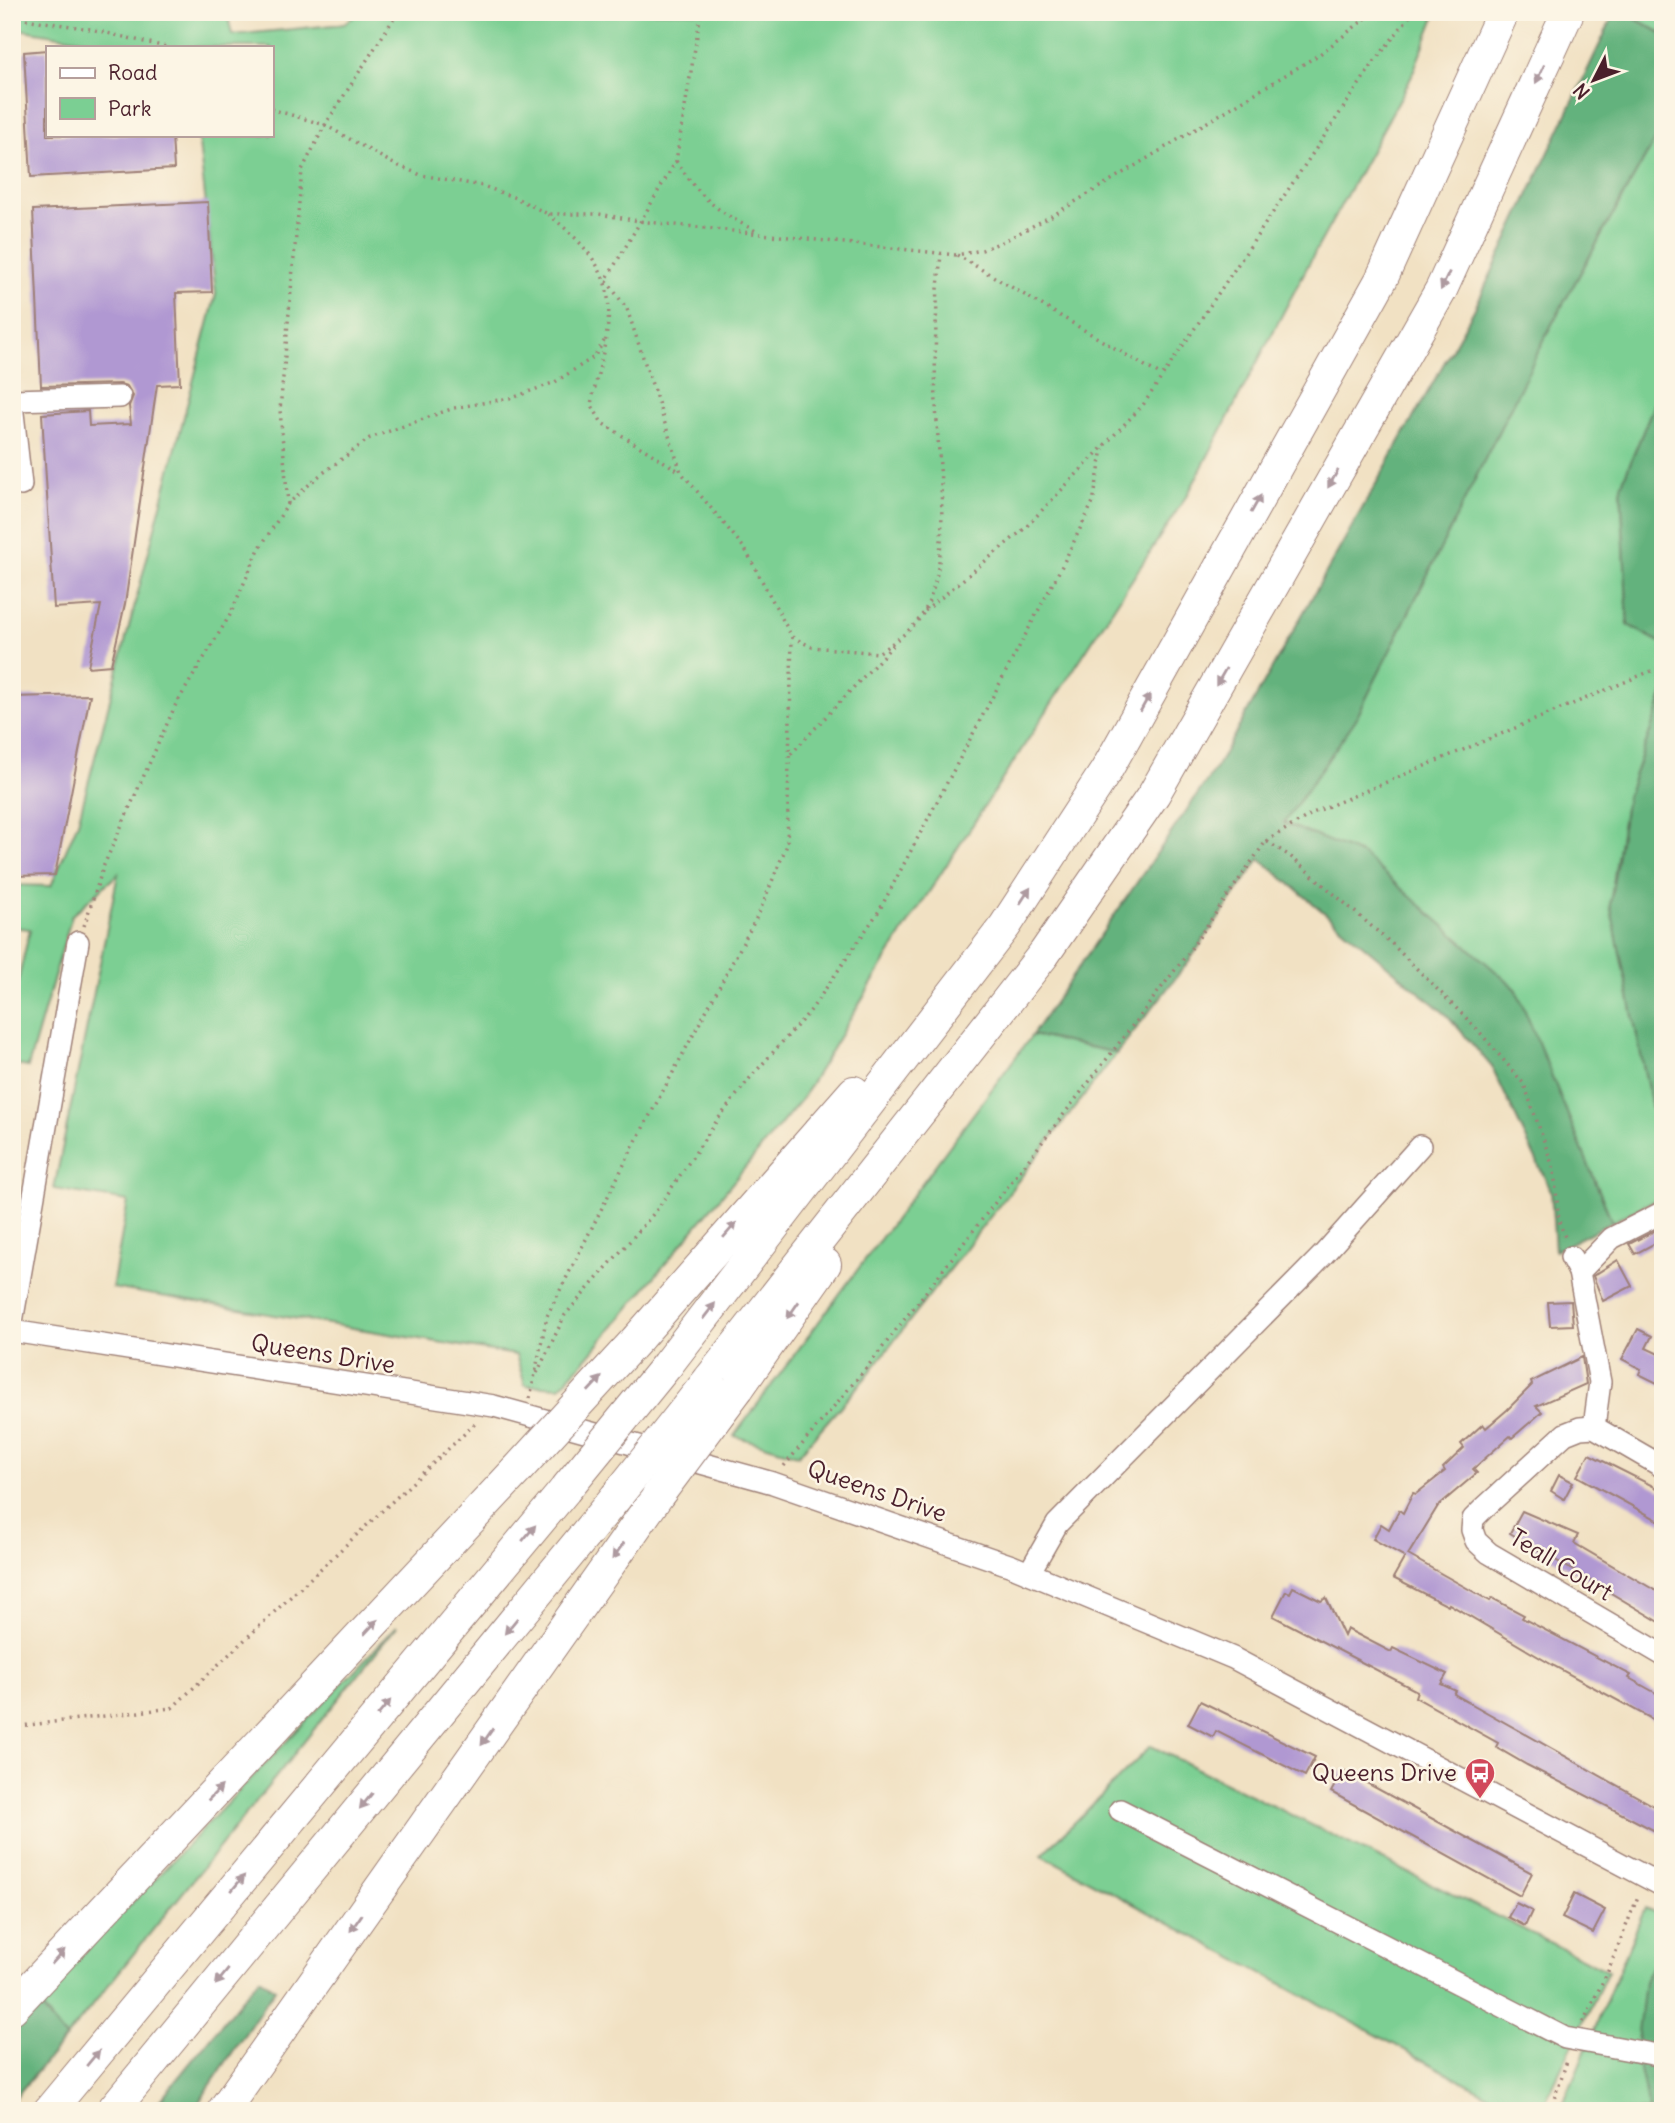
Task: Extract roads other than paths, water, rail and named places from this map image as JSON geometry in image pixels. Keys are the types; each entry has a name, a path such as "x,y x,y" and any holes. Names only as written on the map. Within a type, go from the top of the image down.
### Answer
{"highway":[{"path":"49,2111 667,1365 1005,926 1107,771 1381,280 1503,12"},
{"path":"223,2111 658,1495 724,1384 1044,954 1154,794 1441,290 1568,12"},
{"path":"12,2008 516,1471 638,1338 770,1184 1005,926"},
{"path":"112,2111 616,1497 724,1384"}],"street":[{"path":"21,485 12,402 120,397"},
{"path":"12,1322 78,942"},
{"path":"1028,1573 1057,1524 1323,1255 1420,1146"},
{"path":"1663,1212 1612,1238 1575,1264 1600,1382 1594,1427 1663,1467"},
{"name":"Queens Drive","path":"12,1331 494,1406 773,1483 1028,1573 1233,1658 1654,1881"},
{"name":"Teall Court","path":"1594,1427 1580,1428 1565,1434 1473,1519 1472,1530 1476,1541 1507,1565 1663,1655"},
{"path":"1120,1810 1573,2041 1663,2056"}],"place":[{"name":"Queens Drive","path":"1480,1800"}]}
